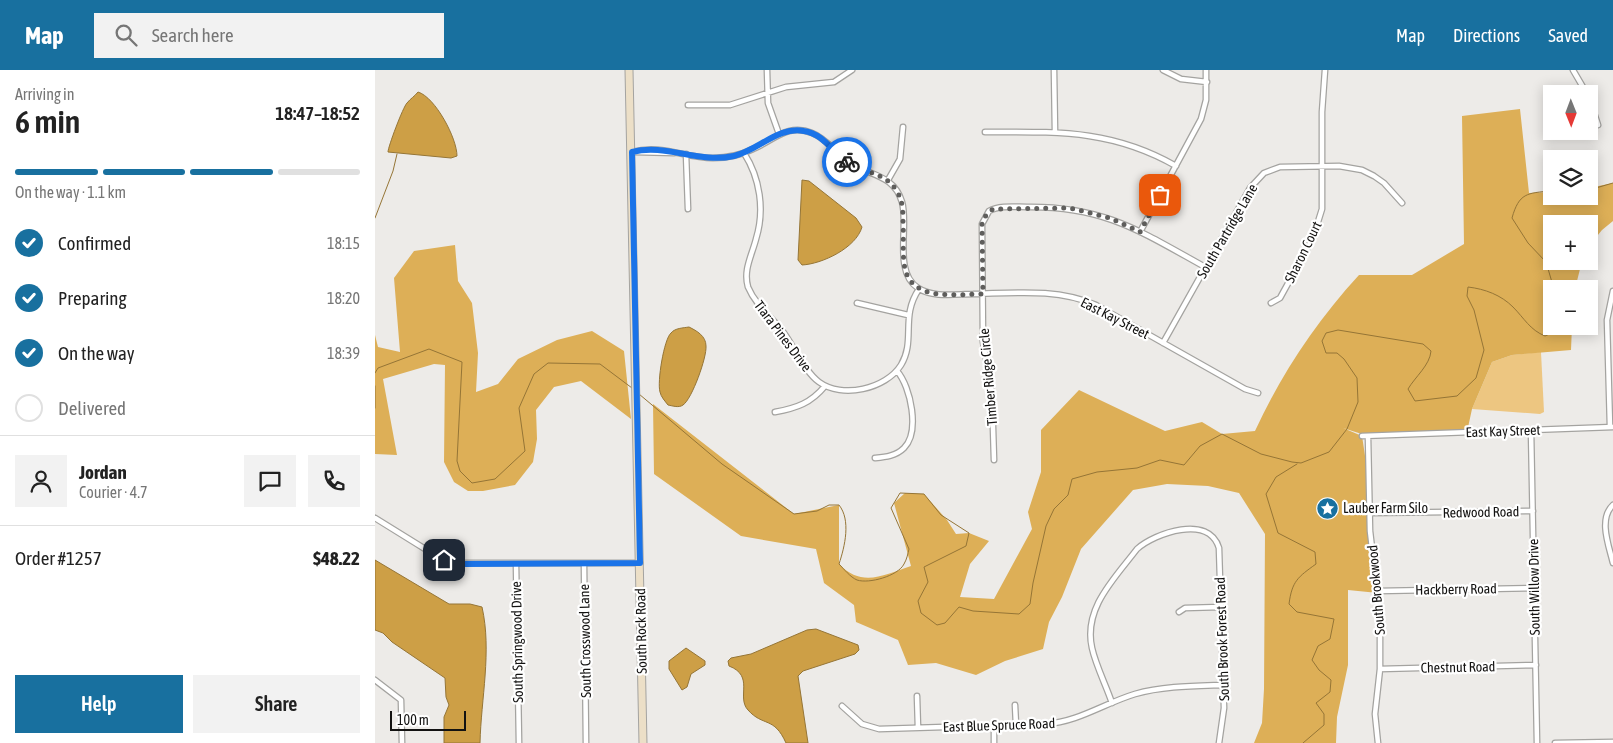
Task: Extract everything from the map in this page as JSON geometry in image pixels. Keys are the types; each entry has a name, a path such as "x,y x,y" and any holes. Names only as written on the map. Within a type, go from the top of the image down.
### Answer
{"main road":[{"name":"South Rock Road","path":"629,70 638,428 643,743"}],"street":[{"path":"767,70 766,93 770,113 779,134"},
{"path":"688,104 730,105 786,87 834,82 853,70"},
{"path":"1054,70 1055,132"},
{"path":"1163,70 1181,79 1207,82"},
{"path":"1205,267 1140,232 1201,119 1206,100 1206,70"},
{"name":"Sharon Court","path":"1271,303 1280,298 1317,229 1322,209 1325,70"},
{"path":"1573,70 1582,85"},
{"path":"888,180 900,159 903,127"},
{"path":"632,152 645,154 678,153 713,158 744,153 779,134 797,130 810,132 824,140 852,165 888,180 897,190 902,203 905,267 910,279 919,289 911,304 908,315 907,349 897,371 884,381 867,387 847,390 825,386 805,404 797,408 775,412"},
{"path":"985,132 1081,134 1114,140 1147,152 1176,166"},
{"name":"Tiara Pines Drive","path":"744,153 754,170 759,188 759,221 748,264 746,281 748,287 797,350 810,373 825,386"},
{"path":"686,154 688,209"},
{"name":"South Partridge Lane","path":"1163,343 1250,188 1259,177 1281,167 1323,166 1355,168 1369,172 1385,183 1402,203"},
{"name":"Timber Ridge Circle","path":"993,460 992,395 983,342 982,224 986,215 998,208 1070,208 1110,218 1140,232"},
{"name":"East Kay Street","path":"919,289 942,295 1042,293 1075,297 1096,305 1245,389 1258,393"},
{"path":"1612,427 1607,320 1613,291"},
{"path":"857,303 908,315"},
{"path":"875,458 899,452 911,437 910,395 905,382 897,371"},
{"name":"East Kay Street","path":"1365,436 1612,427"},
{"name":"South Willow Drive","path":"1531,430 1537,743"},
{"name":"South Brookwood","path":"1365,436 1369,513 1378,591 1380,668 1375,714 1378,743"},
{"path":"1613,505 1608,510 1605,521 1613,563"},
{"name":"Redwood Road","path":"1369,513 1533,511"},
{"path":"375,518 438,557 453,563 640,563"},
{"name":"South Brook Forest Road","path":"1112,703 1090,640 1093,614 1099,600 1137,548 1153,537 1169,531 1199,530 1214,537 1219,548 1224,685 1224,715 1219,743"},
{"name":"South Crosswood Lane","path":"584,562 586,743"},
{"name":"South Springwood Drive","path":"516,563 519,743"},
{"name":"Hackberry Road","path":"1378,591 1535,588"},
{"path":"1179,612 1185,608 1221,607"},
{"name":"Chestnut Road","path":"1380,668 1536,666"},
{"path":"375,680 401,700 403,743"},
{"name":"East Blue Spruce Road","path":"842,706 854,719 870,728 1015,725 1062,722 1135,694 1163,688 1224,685"},
{"path":"917,696 918,728"},
{"path":"1015,705 1015,725"},
{"path":"994,726 994,743"},
{"path":"1555,743 1613,742"}],"shaded area":[{"path":"418,92 425,95 444,119 453,139 457,156 451,158 388,152 405,106"},
{"path":"1520,109 1529,193 1543,192 1543,205 1598,205 1598,186 1613,183 1613,221 1598,235 1598,215 1543,215 1543,270 1580,270 1577,280 1543,280 1543,335 1572,335 1571,350 1512,355 1492,362 1472,409 1467,432 1368,436 1343,428 1362,436 1378,593 1348,590 1348,665 1337,717 1336,743 1254,743 1262,723 1264,689 1265,534 1239,493 1208,486 1167,484 1133,490 1081,549 1062,597 1049,622 1043,649 1005,661 976,675 936,663 908,665 898,640 856,622 854,605 824,583 816,549 741,536 654,474 653,404 794,514 839,505 839,564 856,576 865,578 882,576 911,566 894,503 905,493 924,494 947,520 956,534 969,533 989,541 970,564 960,597 994,599 1032,529 1028,512 1041,472 1041,430 1079,390 1165,431 1202,422 1222,434 1255,431 1276,389 1301,349 1328,311 1359,275 1412,275 1464,244 1462,116"},
{"path":"802,180 809,181 856,218 862,227 859,235 853,242 837,254 819,262 802,265 798,260"},
{"path":"455,245 458,281 472,303 478,353 476,392 498,384 518,359 557,340 592,331 624,351 631,419 581,381 554,387 536,410 537,439 533,462 515,485 483,491 468,491 454,482 444,462 445,365 434,364 383,379 397,455 375,454 375,335 378,347 400,352 394,278 414,251"},
{"path":"689,327 698,332 706,342 704,359 687,401 680,406 668,405 661,396 659,387 660,371 666,343 673,331"},
{"path":"1541,352 1544,412 1540,414 1472,409 1492,362 1512,355"},
{"path":"375,560 449,604 470,604 482,607 485,624 486,658 480,743 444,743 444,717 449,705 446,697 445,678 392,642 383,633 375,630"},
{"path":"816,629 858,645 859,650 855,654 803,671 798,676 808,743 786,743 773,725 759,719 748,710 745,705 741,675 737,670 729,666 728,661 731,658 751,654 807,630"},
{"path":"686,648 705,661 705,665 691,674 687,687 682,690 669,669 669,661"}],"waterway":[{"path":"375,218 393,171 397,154"},
{"path":"1598,187 1613,183"},
{"path":"1543,192 1530,194 1521,199 1512,218 1528,243 1546,262 1551,280"},
{"path":"639,394 722,464 794,514 817,511 829,505 839,505 843,511 846,526 845,541 839,564 857,580 876,580 890,575 901,568 906,560 909,549 891,508 900,493 924,494 941,515 969,533 966,546 924,567 928,582 918,601 921,613 937,625 945,623 959,607 973,611 1019,614 1030,604 1046,526 1054,509 1068,495 1072,479 1097,472 1137,468 1160,460 1184,465 1200,446 1222,434 1261,454 1292,462 1301,463 1329,452 1347,429 1358,402 1357,378 1344,359 1337,353 1326,353 1322,341 1326,333 1338,330 1423,344 1431,351 1425,366 1408,389 1415,401 1457,396 1476,378 1484,350 1474,310 1467,296 1468,287 1487,291 1503,299 1531,327 1543,335"},
{"path":"1543,335 1547,335"},
{"path":"375,373 378,368 429,349 462,362 457,461 460,471 472,483 495,479 525,451 519,408 534,374 548,363 600,364 632,388"},
{"path":"375,386 375,408"},
{"path":"1297,464 1276,477 1266,494 1278,533 1315,552 1316,564 1297,580 1292,590 1289,604 1297,612 1334,619 1330,639 1318,646 1312,660 1319,670 1331,680 1330,692 1316,703 1324,714 1324,725 1303,743"}],"way so far":[{"path":"847,162 881,176 893,184 902,203 906,273 919,289 942,295 983,294 982,224 983,219 993,209 1070,208 1110,218 1129,225 1140,232 1160,195"}],"place":[{"name":"Lauber Farm Silo","path":"1327,508"}],"route":[{"path":"444,560 462,564 640,563 632,152 657,148 704,158 724,158 755,149 773,137 789,130 804,130 824,140 847,162"}]}
